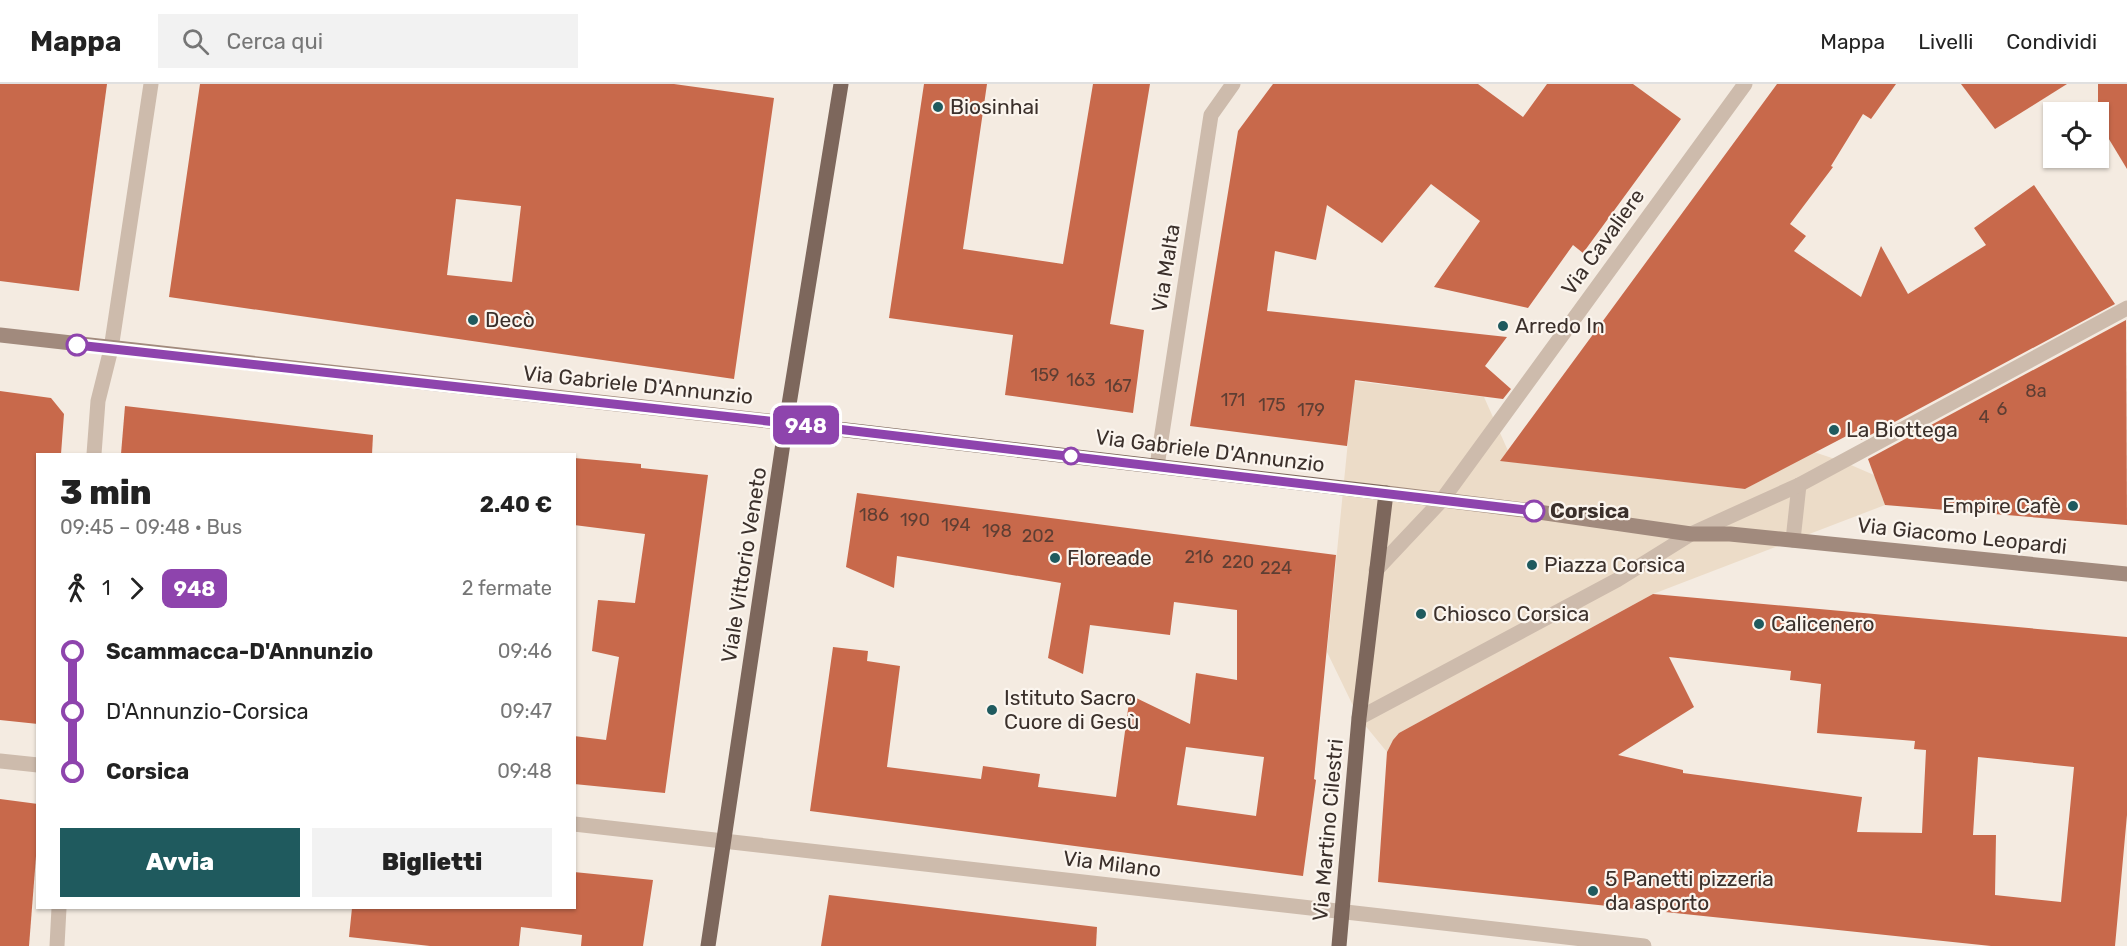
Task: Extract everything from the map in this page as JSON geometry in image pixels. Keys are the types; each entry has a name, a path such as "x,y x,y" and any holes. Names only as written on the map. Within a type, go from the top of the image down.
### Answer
{"main road":[{"name":"Viale Vittorio Veneto","path":"708,946 786,423 841,84"},
{"name":"Via Gabriele D'Annunzio","path":"0,335 1386,493"},
{"name":"Via Giacomo Leopardi","path":"1386,493 1692,534 1730,534 2127,574"},
{"name":"Via Martino Cilestri","path":"1339,946 1359,718 1386,493"}],"street":[{"path":"94,453 98,401 111,349 152,84"},
{"name":"Via Malta","path":"1158,466 1211,114 1233,84"},
{"name":"Via Cavaliere","path":"1376,570 1442,500 1745,84"},
{"path":"1359,718 1617,580 1692,534 1844,462 2127,308"},
{"path":"1793,540 1799,485"},
{"path":"0,761 36,765"},
{"name":"Via Milano","path":"576,824 1644,946"},
{"path":"57,946 59,909"}],"shaded area":[{"name":"Piazza Corsica","path":"1354,381 1484,397 1513,462 1745,489 1814,452 1874,475 1885,505 1653,594 1399,733 1387,752 1359,718 1327,652"}],"building":[{"path":"0,84 107,84 79,291 0,281"},
{"path":"200,84 674,84 774,98 734,379 169,297","holes":["456,199 521,206 512,282 447,275"]},
{"path":"924,84 987,84 963,249 1063,264 1093,84 1150,84 1110,324 1144,330 1133,413 1005,395 1013,335 889,318"},
{"path":"1273,84 1478,84 1523,117 1547,84 1633,84 1681,119 1583,253 1573,245 1528,308 1434,287 1480,221 1431,184 1382,243 1327,205 1316,260 1275,251 1267,311 1507,337 1485,366 1511,389 1503,399 1355,380 1347,446 1190,426 1238,131"},
{"path":"1777,84 1896,84 1871,119 1863,114 1831,166 1833,167 1790,224 1806,236 1794,251 1861,297 1881,246 1908,294 1986,245 1974,228 2034,185 2115,304 1861,440 1858,430 1745,489 1500,461"},
{"path":"1961,84 2067,84 1995,129"},
{"path":"2098,84 2127,84 2127,169 2109,139 2109,102 2098,102"},
{"path":"2126,320 2127,525 1885,505 1868,459"},
{"path":"0,391 51,398 64,414 61,453 36,453 36,724 0,720"},
{"path":"125,406 373,435 372,453 121,453"},
{"path":"576,458 641,464 641,468 708,475 665,793 576,784 576,736 606,740 619,657 592,651 598,600 635,603 645,534 576,525"},
{"path":"857,493 1336,555 1314,779 1316,780 1303,876 810,811 833,647 868,651 867,661 900,666 887,767 981,779 983,766 1040,774 1038,787 1116,797 1130,695 1190,724 1196,673 1237,680 1237,610 1174,602 1170,635 1090,625 1083,674 1048,658 1061,583 897,556 894,588 846,567","holes":["1186,747 1264,757 1256,816 1177,805"]},
{"path":"1653,594 2127,637 2127,815 2115,946 1991,946 1378,882 1387,752 1399,733","holes":["1669,657 1791,671 1790,680 1821,684 1817,733 1915,741 1914,749 1926,750 1922,833 1857,832 1862,797 1683,773 1683,770 1618,755 1694,707","1978,757 2074,767 2061,902 1995,895 1996,835 1973,835"]},
{"path":"0,799 36,804 36,857 29,946 0,946"},
{"path":"576,872 653,880 643,946 581,946 582,935 521,927 519,946 430,946 349,937 352,909 576,909"},
{"path":"829,895 1097,927 1096,946 821,946"}],"bus line":[{"name":"948","path":"77,345 786,423 1534,511"}],"place":[{"name":"Biosinhai","path":"938,107"},
{"name":"Decò","path":"473,320"},
{"name":"Arredo In","path":"1503,326"},
{"name":"La Biottega","path":"1834,430"},
{"name":"Empire Cafè","path":"2073,506"},
{"name":"Corsica","path":"1534,511"},
{"name":"Floreade","path":"1055,558"},
{"name":"Piazza Corsica","path":"1532,565"},
{"name":"Chiosco Corsica","path":"1421,614"},
{"name":"Calicenero","path":"1759,624"},
{"name":"Istituto Sacro Cuore di Gesù","path":"992,710"},
{"name":"5 Panetti pizzeria da asporto","path":"1593,891"}]}
